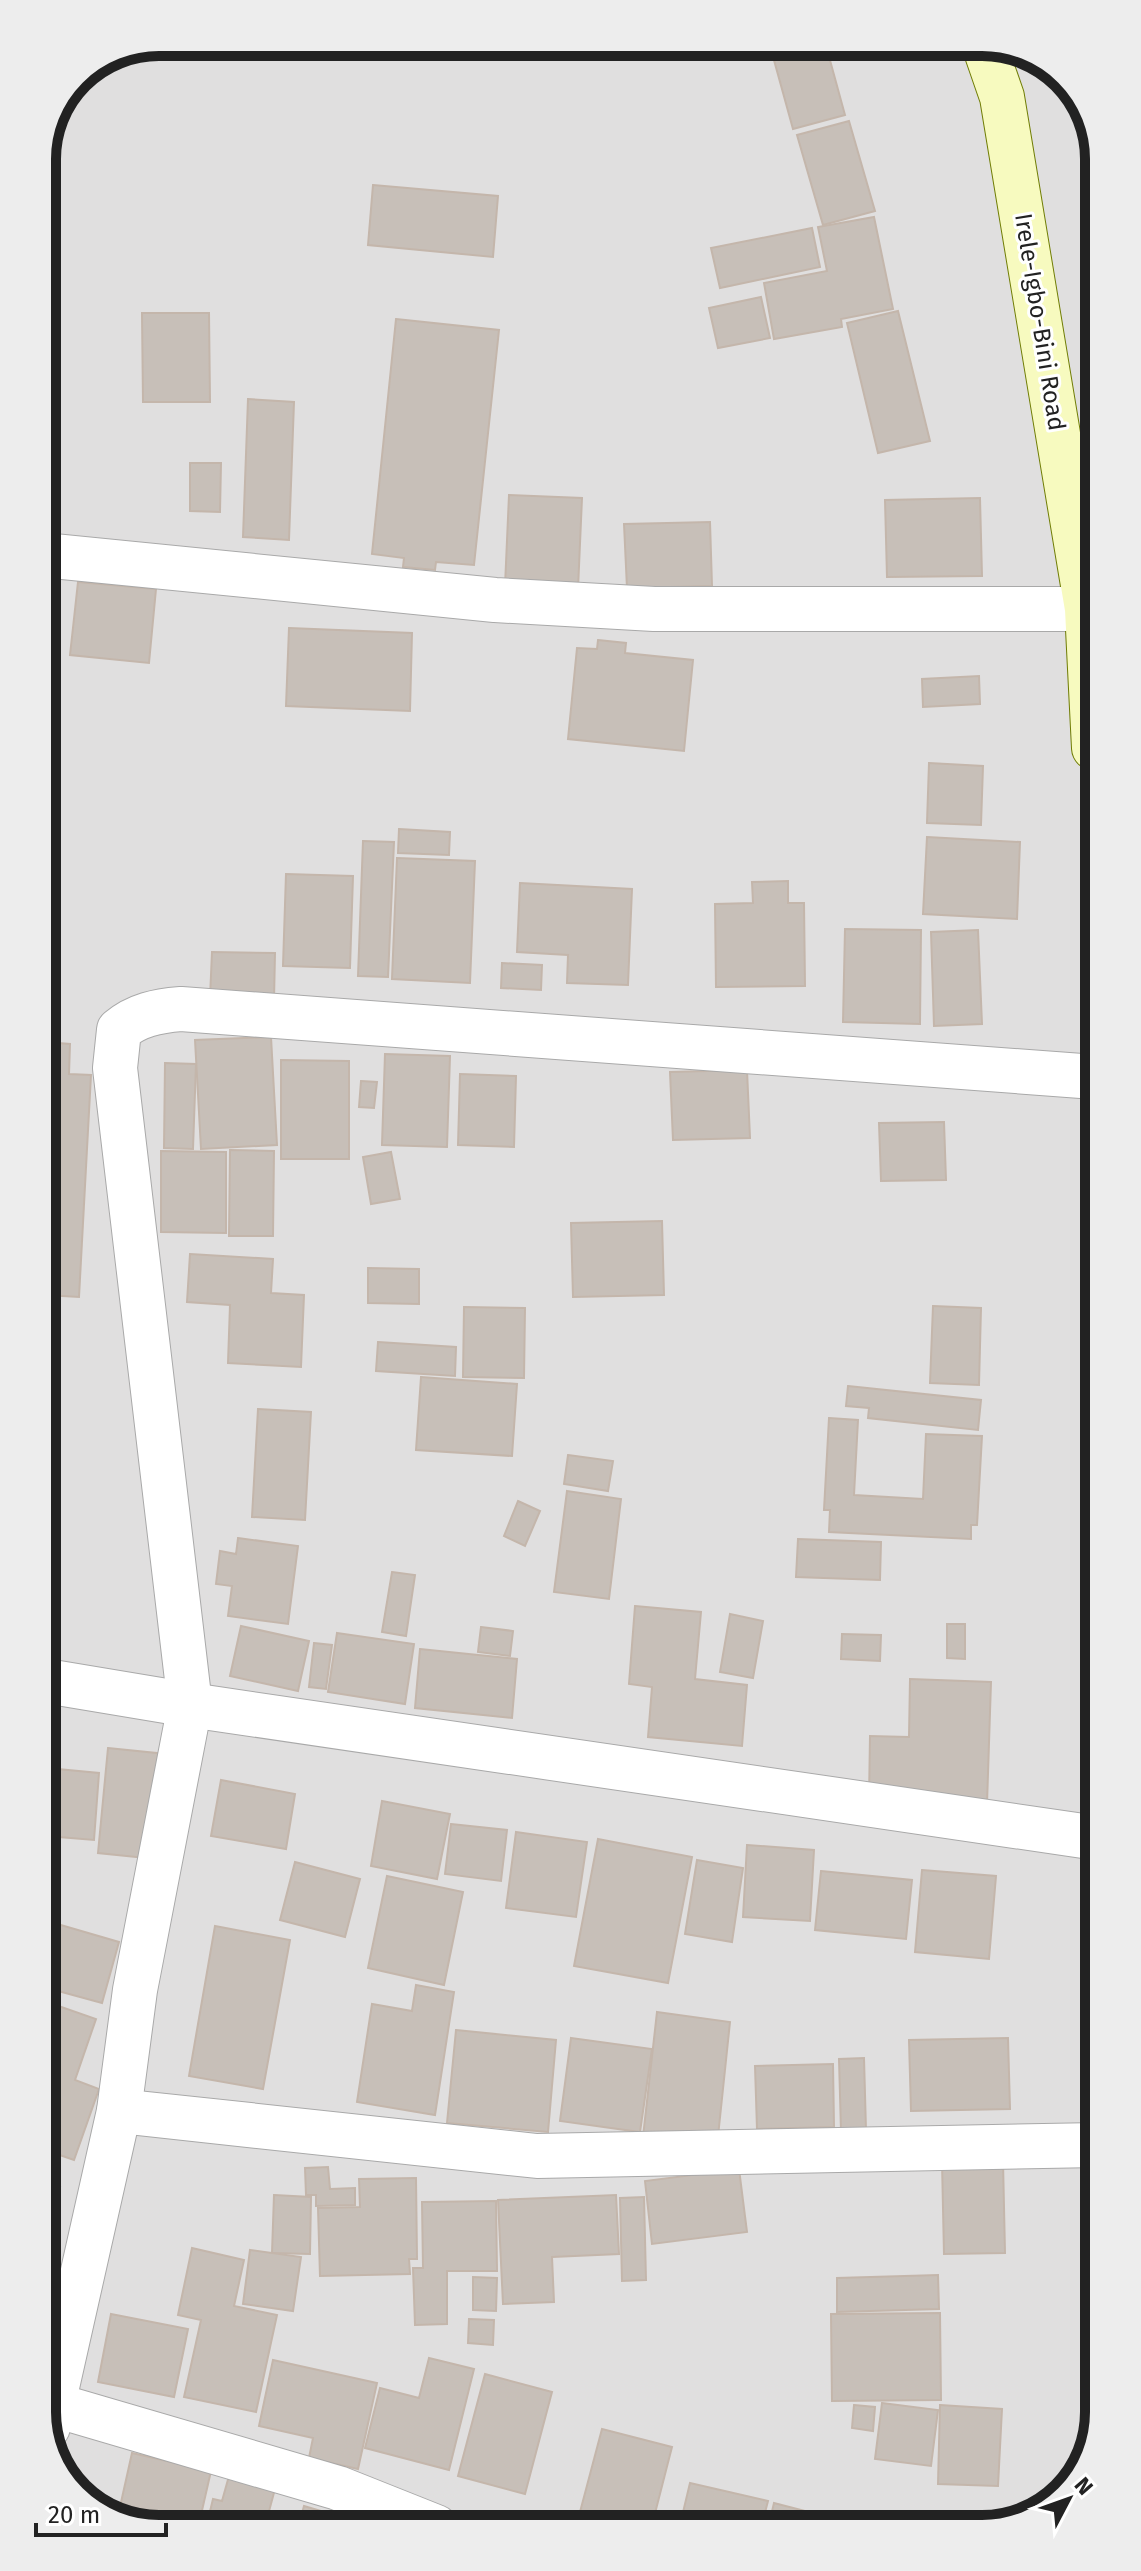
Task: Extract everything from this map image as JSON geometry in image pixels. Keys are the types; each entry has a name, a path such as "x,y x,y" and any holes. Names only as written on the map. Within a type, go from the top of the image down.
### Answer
{"street":[{"name":"Irele-Igbo-Bini Road","path":"988,56 1002,97 1085,597"},
{"path":"56,556 495,600 638,608 1085,609"},
{"path":"56,2386 119,2111 135,1990 190,1705 115,1068 119,1030 132,1019 157,1011 181,1009 1085,1076"},
{"path":"56,1683 1085,1836"},
{"path":"119,2111 537,2156 1085,2145"},
{"path":"56,2414 338,2488 406,2515"}],"shaded area":[{"path":"159,56 989,56 1021,64 1045,77 1068,102 1080,126 1085,159 1085,2412 1080,2445 1073,2459 1029,2459 1029,2503 1015,2510 982,2515 152,2515 126,2510 96,2494 77,2475 61,2445 56,2412 56,152 67,113 77,96 107,70 126,61"}],"building":[{"path":"773,56 829,56 845,115 793,129"},
{"path":"849,121 875,211 823,225 797,135"},
{"path":"373,185 498,196 493,257 368,245"},
{"path":"874,217 893,309 841,319 842,327 774,339 764,283 827,271 818,227"},
{"path":"812,228 820,267 720,288 711,248"},
{"path":"761,297 770,338 718,348 709,308"},
{"path":"898,311 930,441 878,453 847,323"},
{"path":"142,313 209,313 210,402 143,402"},
{"path":"396,319 499,330 474,565 436,562 435,570 403,567 404,558 372,554"},
{"path":"248,399 294,402 289,540 243,537"},
{"path":"190,463 221,463 220,512 190,511"},
{"path":"509,495 582,498 578,589 505,586"},
{"path":"980,498 982,576 887,577 885,500"},
{"path":"710,522 712,586 627,588 624,524"},
{"path":"78,582 156,589 149,663 70,655"},
{"path":"289,628 412,633 410,711 286,706"},
{"path":"598,640 626,643 625,653 693,660 684,751 568,739 577,648 597,649"},
{"path":"979,676 980,704 923,707 922,679"},
{"path":"929,763 983,766 981,825 927,823"},
{"path":"399,829 450,832 449,855 398,853"},
{"path":"927,837 1020,842 1017,919 923,914"},
{"path":"363,841 394,842 388,977 358,976"},
{"path":"397,858 475,861 470,983 392,979"},
{"path":"286,874 353,876 350,968 283,966"},
{"path":"788,881 788,903 804,903 805,986 716,987 715,904 753,903 752,882"},
{"path":"520,883 632,889 628,985 567,983 568,955 517,952"},
{"path":"845,929 921,930 920,1024 843,1022"},
{"path":"978,930 982,1024 934,1026 931,932"},
{"path":"212,952 275,953 274,1000 210,998"},
{"path":"502,963 542,965 541,990 501,988"},
{"path":"271,1037 277,1145 201,1149 195,1040"},
{"path":"56,1043 70,1044 69,1074 91,1075 79,1297 56,1296"},
{"path":"385,1054 450,1056 447,1147 382,1145"},
{"path":"281,1060 349,1061 349,1159 281,1159"},
{"path":"165,1063 196,1064 193,1149 164,1148"},
{"path":"747,1070 750,1138 673,1140 670,1072"},
{"path":"460,1074 516,1076 514,1147 458,1145"},
{"path":"361,1081 377,1082 374,1108 359,1107"},
{"path":"944,1122 946,1180 881,1181 879,1123"},
{"path":"230,1150 274,1151 273,1236 229,1236"},
{"path":"161,1151 226,1152 226,1233 161,1232"},
{"path":"391,1152 400,1199 371,1204 363,1157"},
{"path":"662,1221 664,1295 573,1297 571,1223"},
{"path":"190,1254 273,1259 271,1293 304,1295 301,1367 228,1363 230,1305 187,1302"},
{"path":"368,1268 419,1269 419,1304 368,1303"},
{"path":"933,1306 981,1308 979,1385 930,1383"},
{"path":"464,1307 525,1308 524,1378 463,1377"},
{"path":"378,1342 456,1347 455,1376 376,1371"},
{"path":"421,1377 517,1384 512,1456 416,1450"},
{"path":"848,1386 981,1400 978,1430 868,1418 869,1408 846,1406"},
{"path":"258,1409 311,1412 305,1520 252,1517"},
{"path":"829,1418 858,1420 854,1495 923,1499 926,1434 982,1436 977,1525 971,1525 971,1539 829,1532 830,1510 824,1510"},
{"path":"568,1455 613,1461 608,1491 564,1484"},
{"path":"567,1491 621,1499 609,1599 554,1592"},
{"path":"518,1501 540,1511 525,1546 504,1536"},
{"path":"238,1538 298,1546 288,1624 228,1616 232,1586 216,1584 220,1551 236,1554"},
{"path":"798,1539 881,1542 880,1580 796,1577"},
{"path":"392,1572 415,1575 406,1636 382,1632"},
{"path":"635,1606 701,1612 695,1679 747,1685 742,1746 648,1737 652,1687 629,1684"},
{"path":"730,1614 763,1621 753,1678 720,1672"},
{"path":"947,1624 965,1624 965,1659 947,1658"},
{"path":"241,1626 309,1641 298,1691 230,1676"},
{"path":"481,1627 513,1631 510,1656 478,1652"},
{"path":"337,1633 414,1644 405,1704 328,1692"},
{"path":"842,1634 881,1635 880,1661 841,1659"},
{"path":"314,1643 332,1645 326,1689 309,1687"},
{"path":"420,1649 517,1659 512,1718 415,1708"},
{"path":"910,1679 991,1682 987,1804 869,1799 870,1736 909,1737"},
{"path":"108,1748 166,1754 155,1859 98,1853"},
{"path":"56,1769 99,1773 94,1840 56,1837"},
{"path":"221,1780 295,1794 286,1849 211,1836"},
{"path":"382,1801 450,1814 437,1879 371,1866"},
{"path":"451,1824 507,1830 501,1881 445,1874"},
{"path":"516,1832 587,1842 576,1917 506,1908"},
{"path":"598,1839 692,1857 668,1983 574,1966"},
{"path":"747,1845 814,1850 810,1921 743,1917"},
{"path":"697,1860 743,1868 732,1942 685,1934"},
{"path":"295,1862 360,1879 345,1937 280,1920"},
{"path":"922,1870 996,1876 989,1959 915,1952"},
{"path":"821,1871 912,1880 906,1939 815,1930"},
{"path":"387,1876 463,1892 444,1985 368,1968"},
{"path":"56,1924 119,1942 102,2003 56,1990"},
{"path":"215,1926 290,1940 263,2089 189,2076"},
{"path":"416,1985 454,1992 435,2115 357,2102 372,2004 412,2011"},
{"path":"56,2005 96,2019 75,2080 99,2089 74,2160 56,2154"},
{"path":"657,2012 730,2022 717,2146 643,2137"},
{"path":"456,2030 556,2040 548,2132 447,2123"},
{"path":"571,2038 652,2049 640,2132 560,2121"},
{"path":"1008,2038 1010,2109 911,2111 909,2040"},
{"path":"864,2058 866,2130 841,2131 839,2059"},
{"path":"833,2064 834,2127 757,2129 755,2066"},
{"path":"1003,2161 1005,2253 944,2254 942,2162"},
{"path":"328,2167 330,2189 355,2188 355,2205 316,2206 316,2195 306,2195 305,2168"},
{"path":"739,2169 747,2232 652,2244 645,2181"},
{"path":"416,2178 417,2259 409,2259 410,2274 320,2276 318,2208 360,2207 359,2179"},
{"path":"274,2195 311,2197 310,2254 272,2253"},
{"path":"616,2195 619,2254 552,2257 554,2302 503,2304 498,2200"},
{"path":"644,2197 646,2280 622,2281 620,2198"},
{"path":"496,2201 497,2271 447,2271 447,2324 415,2325 413,2268 423,2268 422,2202"},
{"path":"192,2248 244,2260 234,2306 277,2315 256,2412 184,2397 201,2320 178,2315"},
{"path":"250,2250 301,2257 293,2311 243,2304"},
{"path":"938,2275 939,2309 837,2312 837,2278"},
{"path":"473,2277 497,2278 496,2311 473,2310"},
{"path":"940,2313 941,2400 832,2401 831,2314"},
{"path":"111,2314 188,2329 174,2397 98,2382"},
{"path":"469,2319 494,2320 493,2345 468,2343"},
{"path":"429,2358 474,2369 449,2470 365,2448 380,2388 419,2398"},
{"path":"273,2360 377,2383 358,2469 309,2458 313,2438 259,2426"},
{"path":"485,2374 552,2392 525,2494 458,2476"},
{"path":"882,2403 938,2410 931,2466 875,2459"},
{"path":"854,2405 875,2407 873,2431 852,2428"},
{"path":"940,2405 1002,2409 998,2486 938,2484"},
{"path":"602,2429 672,2447 655,2515 592,2515 580,2512"},
{"path":"132,2453 211,2471 201,2515 152,2515 120,2507"},
{"path":"229,2476 275,2489 268,2515 209,2515 213,2499 222,2501"},
{"path":"690,2483 768,2501 764,2515 682,2515"},
{"path":"774,2503 820,2515 771,2515"},
{"path":"304,2506 334,2515 302,2515"}]}
